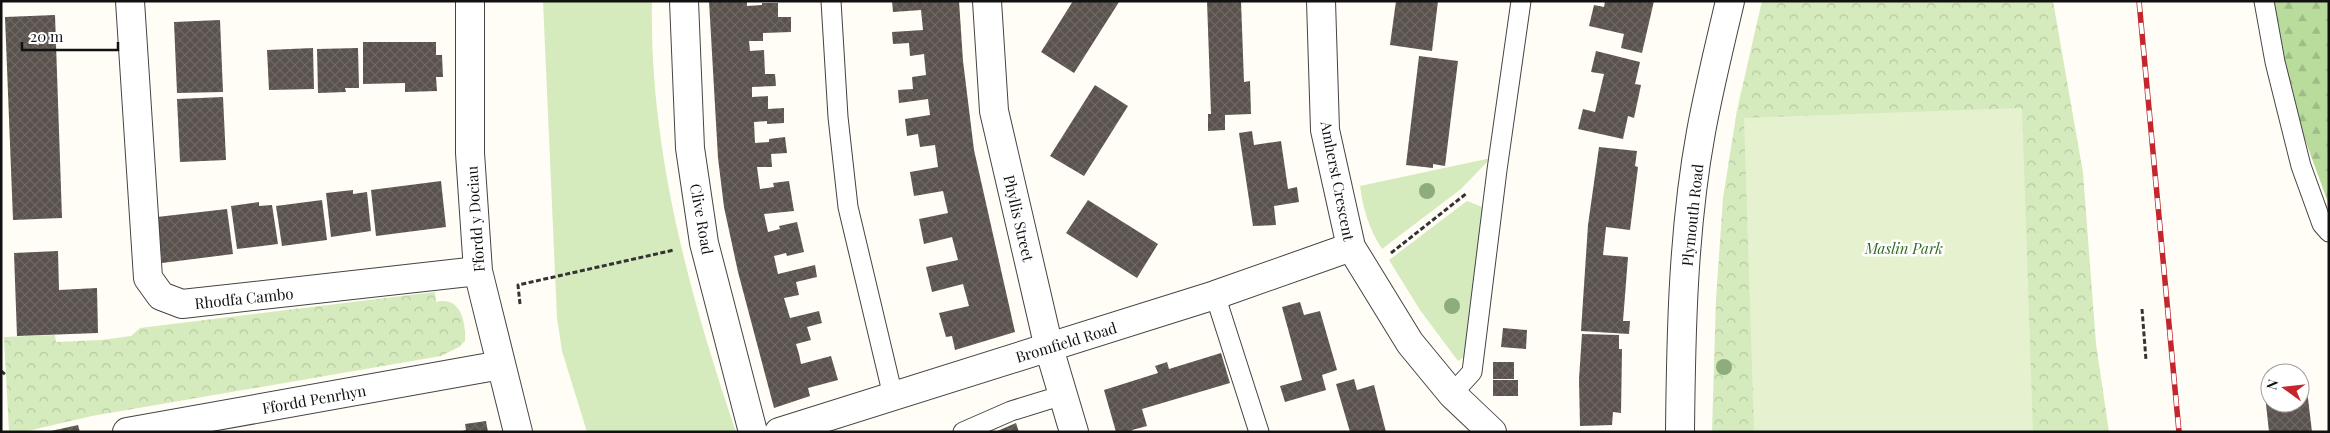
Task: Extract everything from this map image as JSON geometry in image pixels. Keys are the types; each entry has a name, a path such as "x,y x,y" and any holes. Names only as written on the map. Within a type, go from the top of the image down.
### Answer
{"street":[{"name":"Rhodfa Cambo","path":"130,1 148,278 160,296 182,304 478,271"},
{"name":"Ffordd y Dociau","path":"470,1 470,153 478,271 518,432"},
{"name":"Clive Road","path":"684,1 690,148 704,243 753,432"},
{"name":"Phyllis Street","path":"987,1 994,111 1048,348 1074,432"},
{"name":"Amherst Crescent","path":"1321,1 1325,130 1351,247 1410,343 1452,394 1492,432"},
{"name":"Plymouth Road","path":"1680,432 1681,350 1692,199 1701,133 1730,1"},
{"name":"Bromfield Road","path":"779,432 1215,296 1351,247"},
{"name":"Ffordd Penrhyn","path":"127,432 501,365"}],"lane":[{"path":"831,1 838,117 848,207 892,396"},
{"path":"1452,394 1472,372 1497,170 1521,1"},
{"path":"2264,1 2275,62 2301,166 2322,224 2329,232"},
{"path":"1215,296 1258,432"},
{"path":"962,432 1011,411 1063,395"}],"path":[{"path":"1366,272 1497,170"},
{"path":"521,314 518,285 651,255"},
{"path":"2142,309 2146,360"},
{"path":"1,371 6,375"}],"green space":[{"path":"543,1 652,1 657,111 675,220 703,327 736,432 587,432 562,351 557,318"},
{"name":"Maslin Park","path":"1762,1 2053,1 2083,173 2096,344 2109,432 1712,432 1716,299 1723,198 1737,110"},
{"path":"2270,1 2329,1 2329,205 2300,126"},
{"path":"2022,108 2033,432 1754,432 1744,118"},
{"path":"1491,158 1461,189 1382,249 1367,219 1360,186"},
{"path":"1467,201 1485,208 1466,356 1458,361 1420,310 1389,260"},
{"path":"435,292 436,302 444,301 456,307 463,319 464,326 465,341 459,347 441,356 92,416 23,432 9,432 4,337 55,335 56,342 101,340 131,336 140,328"}],"building":[{"path":"709,1 747,1 747,6 762,5 762,3 778,3 778,17 791,17 791,32 763,33 763,41 749,41 750,51 764,50 765,74 775,74 776,86 752,87 752,97 768,96 768,109 784,108 784,123 767,124 767,121 754,122 755,143 769,142 769,139 785,137 787,153 771,154 772,167 757,167 760,189 774,187 773,183 789,181 794,211 764,214 768,232 780,229 779,226 797,222 804,252 787,256 786,253 774,256 778,274 815,265 817,277 796,282 799,295 784,298 790,318 819,311 822,323 807,327 811,340 796,344 801,364 831,356 838,380 808,388 810,396 774,408 738,272 724,207 718,158"},
{"path":"892,1 959,1 963,61 974,150 1015,332 955,350 952,336 946,337 939,313 969,306 963,284 932,292 926,267 958,260 952,237 924,244 919,219 948,213 943,191 914,196 910,172 938,167 935,145 920,147 918,134 907,136 905,119 930,115 928,99 899,103 898,90 913,89 912,77 926,75 924,54 910,56 909,43 893,44 892,32 923,30 921,10 893,12"},
{"path":"1073,1 1119,2 1074,73 1041,52"},
{"path":"1207,1 1241,1 1244,82 1250,81 1251,114 1225,115 1225,130 1208,131 1208,114 1211,114"},
{"path":"1396,1 1438,1 1432,51 1390,45"},
{"path":"1605,1 1654,1 1642,53 1621,48 1624,34 1589,26 1594,5 1604,7"},
{"path":"55,15 62,218 13,220 5,17"},
{"path":"220,20 223,92 177,93 174,22"},
{"path":"363,42 436,42 436,55 442,55 443,77 436,77 437,91 405,92 405,83 363,84"},
{"path":"313,48 314,89 269,90 267,50"},
{"path":"358,48 359,88 345,88 346,92 318,93 317,49"},
{"path":"1596,51 1640,62 1635,84 1641,85 1634,118 1628,116 1623,139 1578,129 1583,109 1595,112 1604,74 1591,72"},
{"path":"1419,56 1458,61 1445,166 1433,164 1433,168 1406,165"},
{"path":"1095,85 1128,106 1084,176 1050,156"},
{"path":"223,97 226,160 180,162 177,99"},
{"path":"1252,131 1254,145 1281,141 1288,189 1297,187 1299,202 1274,206 1276,225 1253,226 1239,133"},
{"path":"1599,147 1637,151 1635,166 1638,167 1630,230 1606,227 1603,255 1628,257 1623,321 1630,321 1629,334 1581,331 1588,225"},
{"path":"441,181 446,227 376,236 371,190"},
{"path":"353,190 353,194 367,192 371,231 331,237 326,193"},
{"path":"322,200 327,240 282,246 276,206"},
{"path":"1088,200 1158,244 1137,278 1066,233"},
{"path":"259,202 259,206 272,205 278,244 237,249 231,206"},
{"path":"227,209 233,254 162,263 157,217"},
{"path":"58,251 59,290 97,288 98,333 17,336 14,253"},
{"path":"1300,302 1304,315 1320,311 1337,370 1322,375 1326,390 1285,402 1280,386 1302,380 1282,307"},
{"path":"1503,328 1527,330 1526,349 1501,347"},
{"path":"1582,334 1619,335 1619,349 1622,349 1621,413 1613,412 1612,425 1580,426 1579,379"},
{"path":"1221,353 1230,383 1142,409 1147,426 1132,430 1132,432 1116,432 1104,390 1158,373 1155,366 1167,362 1169,369"},
{"path":"1493,362 1514,362 1514,379 1493,379"},
{"path":"1354,379 1357,390 1374,385 1386,432 1350,432 1336,384"},
{"path":"1493,380 1518,380 1518,396 1493,396"},
{"path":"2267,413 2310,413 2312,432 2269,432"},
{"path":"486,421 488,432 459,432 466,430 465,424"},
{"path":"1016,423 1019,432 995,432"},
{"path":"78,425 80,432 51,432 51,431"}],"railway":[{"path":"2139,1 2179,432"}]}
